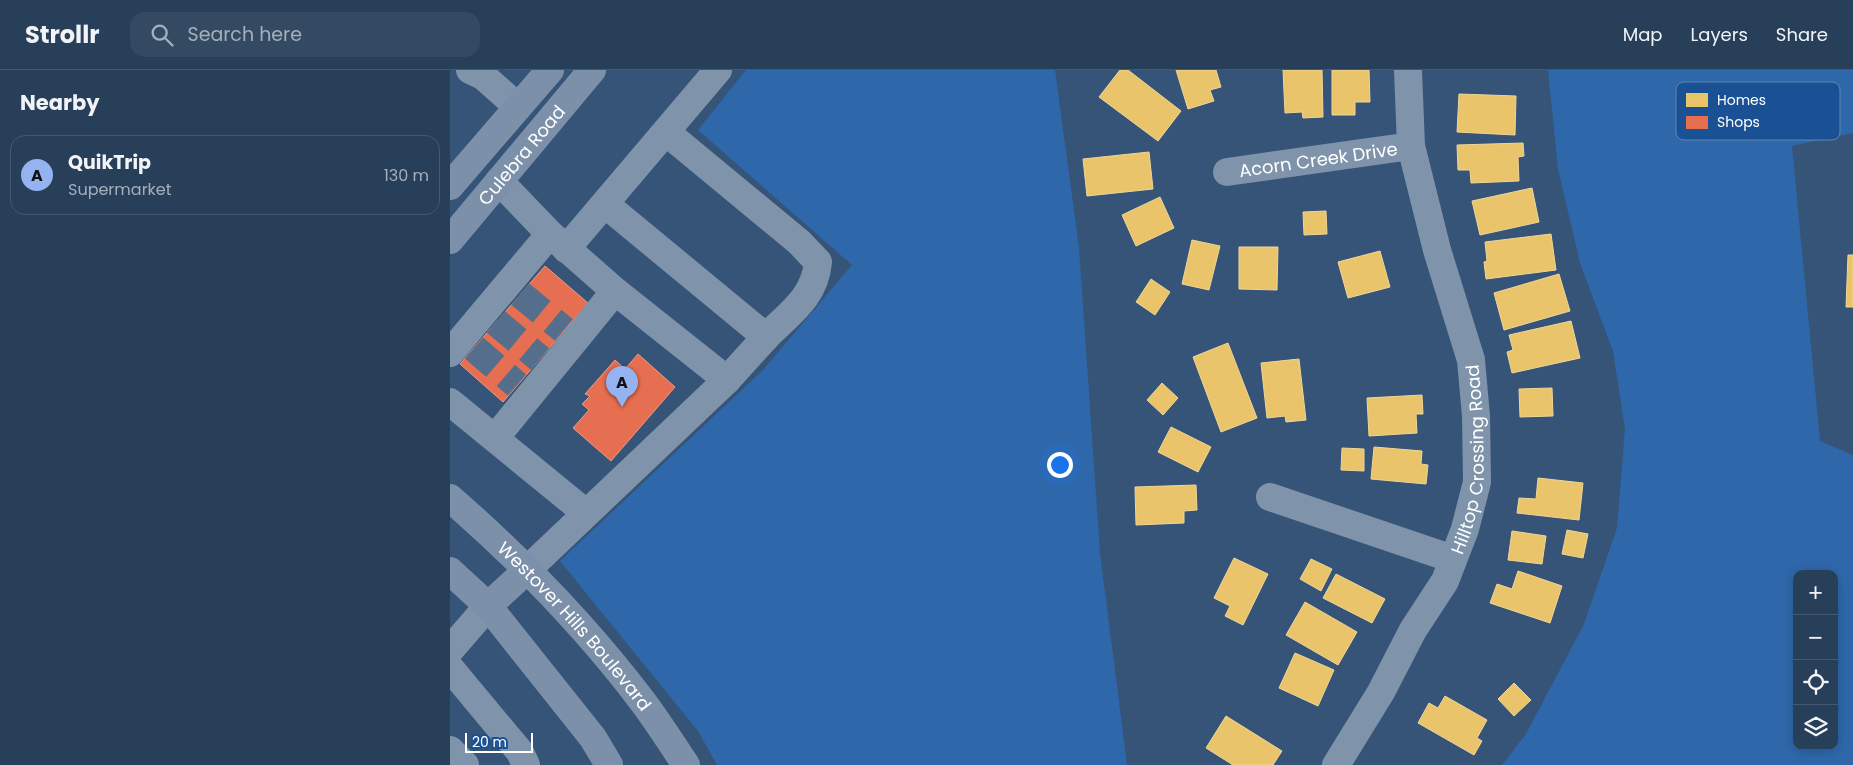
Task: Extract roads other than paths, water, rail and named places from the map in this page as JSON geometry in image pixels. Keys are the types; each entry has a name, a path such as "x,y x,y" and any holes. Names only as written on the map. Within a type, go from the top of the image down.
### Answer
{"main road":[{"name":"Culebra Road","path":"450,186 550,70"},
{"name":"Culebra Road","path":"450,240 592,70"},
{"name":"Westover Hills Boulevard","path":"450,498 493,535 580,627 643,702 686,765"},
{"path":"488,606 527,570"},
{"path":"450,571 488,606 593,738 609,765"}],"street":[{"path":"470,70 483,76 518,107"},
{"path":"462,346 558,242 605,204 718,70"},
{"name":"Hilltop Crossing Road","path":"1336,765 1381,692 1413,630 1445,581 1465,529 1477,482 1476,416 1471,360 1437,250 1410,146 1408,70"},
{"path":"527,570 727,380 806,297 816,279 818,262 799,242 666,132"},
{"name":"Acorn Creek Drive","path":"1227,172 1410,146"},
{"path":"499,181 558,242 615,291 727,380"},
{"path":"605,204 766,337"},
{"path":"495,438 523,390 570,335 615,291"},
{"path":"450,402 586,513"},
{"path":"1270,497 1453,559"},
{"path":"450,650 488,606"},
{"path":"450,668 520,752 526,765"},
{"path":"450,750 465,765"}],"tunnel":[{"path":"520,294 564,330"},
{"path":"496,322 540,359"},
{"path":"474,348 517,385"}],"place":[{"name":"QuikTrip","path":"622,407"}]}
